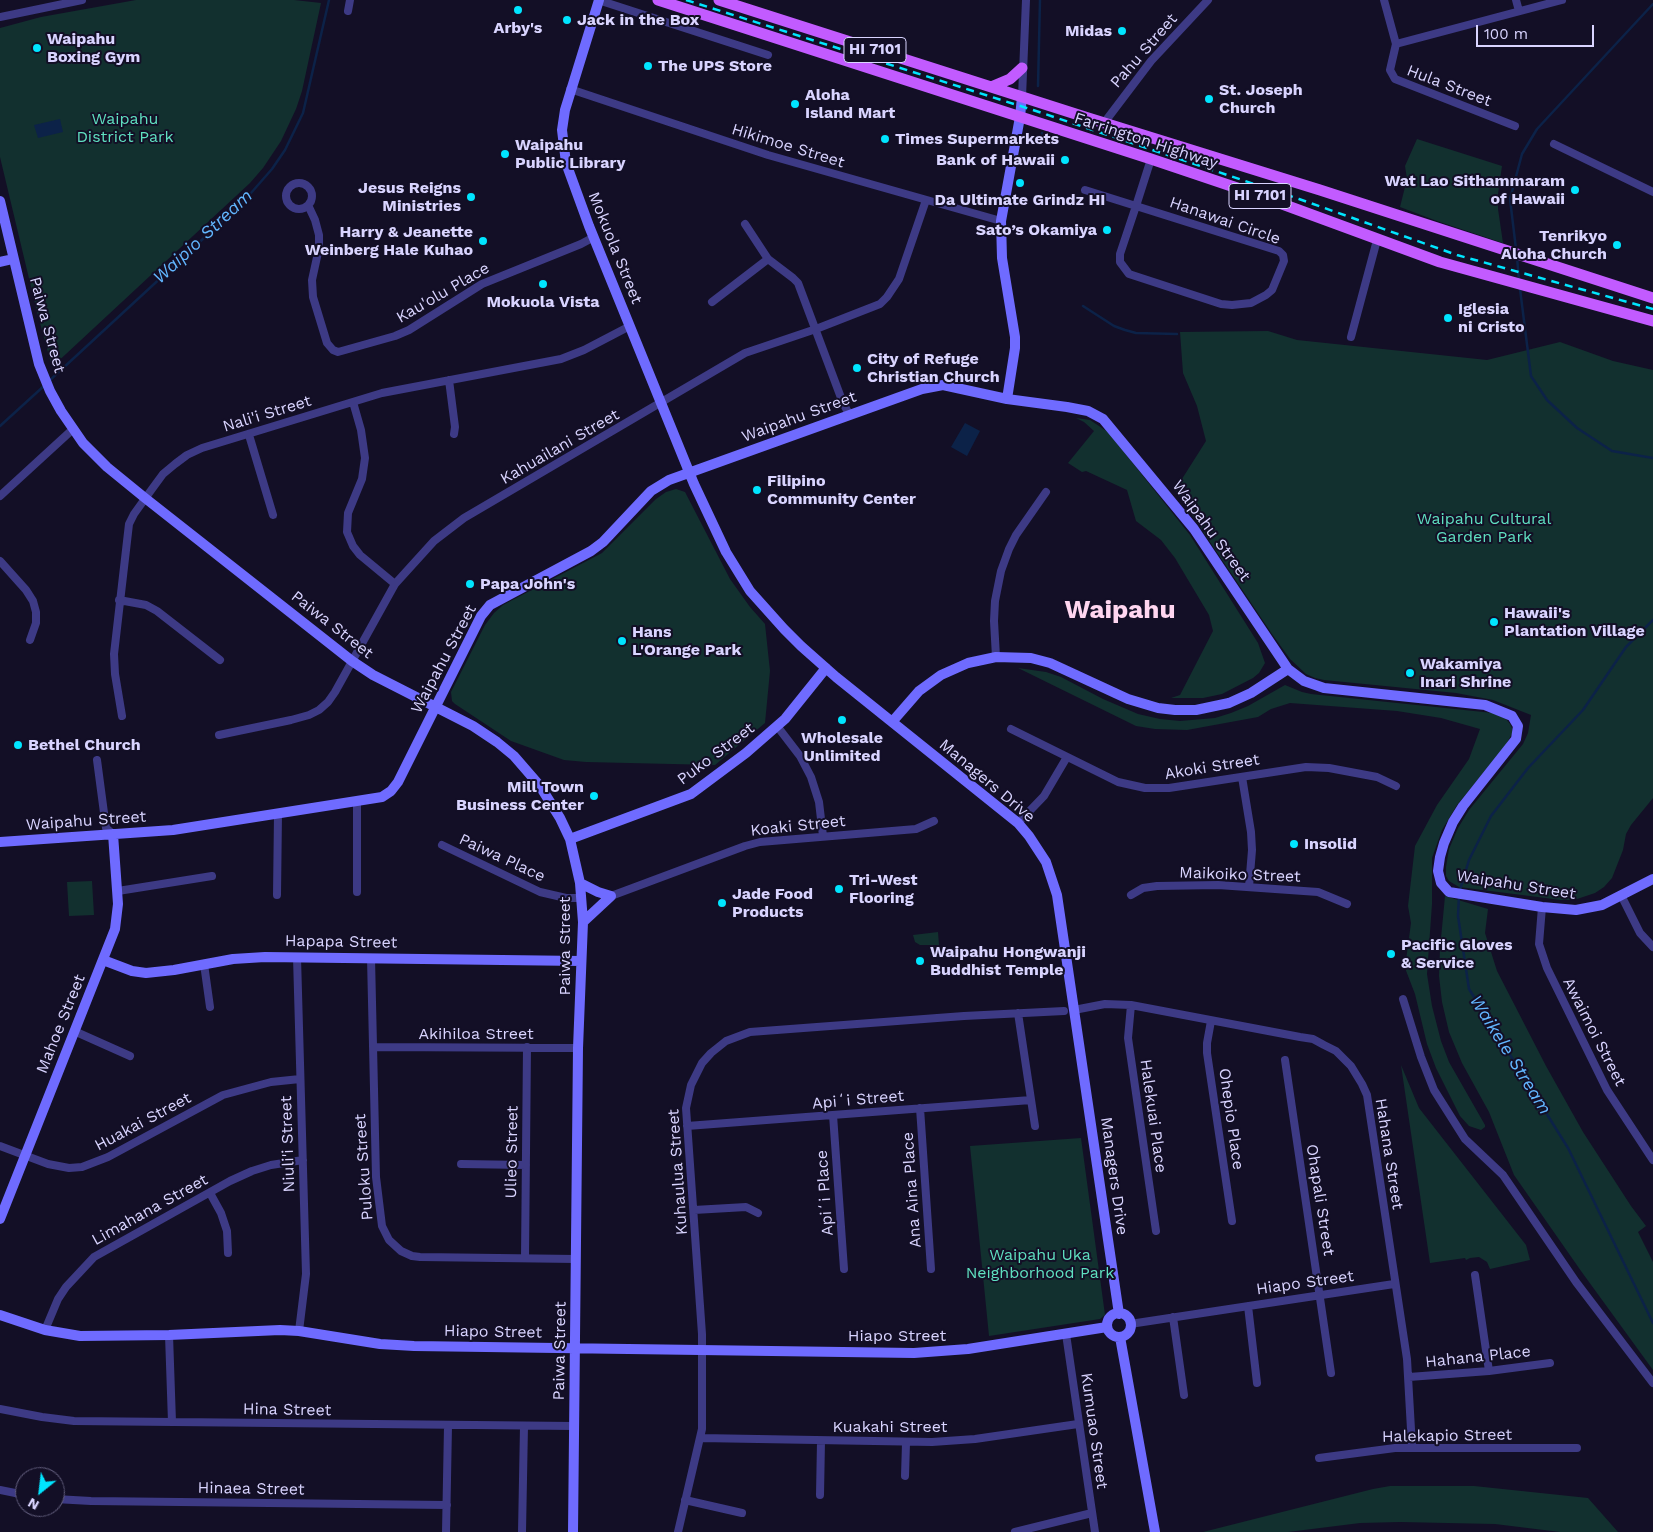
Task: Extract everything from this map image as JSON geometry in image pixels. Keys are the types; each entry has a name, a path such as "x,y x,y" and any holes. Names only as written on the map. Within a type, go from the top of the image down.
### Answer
{"main road":[{"name":"Farrington Highway","path":"658,0 1151,159 1255,194 1448,265 1653,320"},
{"name":"Farrington Highway","path":"719,0 1444,229 1653,298"},
{"path":"991,87 1010,80 1022,68"}],"street":[{"path":"0,17 82,0"},
{"path":"348,11 350,0"},
{"path":"599,0 768,55"},
{"name":"Mokuola Street","path":"599,0 570,89 563,121 562,139 565,158 573,186 690,473"},
{"path":"1007,399 1015,337 1002,258 1001,221 1020,117 1026,0"},
{"name":"Pahu Street","path":"1104,123 1150,61 1208,0"},
{"name":"Hula Street","path":"1384,0 1396,44 1390,70 1395,79 1514,126"},
{"path":"1516,0 1519,11"},
{"path":"1396,44 1562,0"},
{"name":"Hikimoe Street","path":"570,89 694,132 768,155 1001,221"},
{"path":"1554,144 1653,192"},
{"name":"Hanawai Circle","path":"1085,190 1136,206 1279,251 1284,261 1272,290 1258,300 1232,306 1220,304 1129,274 1120,262 1120,254 1136,206 1151,159"},
{"name":"Kahuailani Street","path":"219,735 309,715 328,702 394,584 418,557 448,529 745,353 870,309 887,297 899,279 926,200"},
{"name":"Paiwa Street","path":"0,201 42,373 72,430 94,454 145,498 352,661 398,689 487,734 514,756 550,800 570,839 580,883 583,922 578,1048 573,1531"},
{"name":"Kau'olu Place","path":"308,205 315,220 319,236 318,254 312,280 312,297 327,344 338,352 395,336 409,330 482,284 582,244 594,237"},
{"path":"745,224 768,259 798,283 842,403 849,414"},
{"path":"1351,337 1377,240"},
{"path":"0,262 14,259"},
{"path":"712,302 768,259"},
{"name":"Nali'i Street","path":"122,716 115,674 114,654 129,524 145,498 169,468 187,455 202,448 382,393 561,360 630,326"},
{"path":"449,380 455,427 454,434"},
{"name":"Waipahu Street","path":"0,842 173,830 382,797 391,791 398,782 481,616 490,605 591,552 603,542 651,491 669,480 849,414 933,386 943,385 1007,399 1088,411 1103,419 1194,529 1288,669 1304,681 1324,688 1485,705 1505,712 1516,721 1518,726 1516,738 1463,806 1453,822 1444,843 1438,864 1439,878 1445,889 1456,894 1542,907 1584,910 1602,905 1653,879"},
{"path":"353,402 361,430 365,458 362,479 348,513 347,532 353,546 360,555 394,584"},
{"path":"0,496 72,430"},
{"path":"249,434 273,514"},
{"name":"Managers Drive","path":"690,473 726,552 746,585 784,629 826,668 1018,823 1038,849 1052,878 1057,896 1069,1011 1119,1314"},
{"path":"996,658 995,601 1001,571 1016,535 1046,492"},
{"path":"0,561 33,600 36,623 30,640"},
{"path":"119,600 135,602 157,611 220,660"},
{"path":"892,722 919,691 941,675 968,663 996,658 1031,658 1050,663 1135,702 1175,710 1196,710 1229,703 1251,693 1288,669"},
{"name":"Puko Street","path":"570,839 691,794 746,753 777,726 826,668"},
{"path":"777,726 800,756 811,777 819,802 823,836"},
{"name":"Akoki Street","path":"1011,729 1118,782 1145,788 1169,788 1288,769 1317,767 1378,777 1396,786"},
{"path":"1018,823 1044,796 1067,758"},
{"path":"97,760 106,828 113,834"},
{"path":"1242,777 1251,832 1252,850 1249,887"},
{"path":"357,802 357,892"},
{"path":"277,895 278,814"},
{"name":"Koaki Street","path":"611,896 745,846 775,840 916,830 934,821"},
{"name":"Mahoe Street","path":"0,1219 103,960 117,918 118,891 113,834"},
{"name":"Paiwa Place","path":"442,845 540,892 566,898 582,898"},
{"path":"118,891 212,876"},
{"path":"580,883 611,896"},
{"name":"Maikoiko Street","path":"1131,894 1143,888 1157,886 1218,885 1318,892 1347,904"},
{"path":"1621,895 1640,933 1653,947"},
{"path":"583,922 611,896"},
{"name":"Awaimoi Street","path":"1542,907 1539,944 1547,968 1607,1090 1653,1160"},
{"name":"Hapapa Street","path":"103,960 132,971 146,973 233,959 297,956 581,961"},
{"name":"Niuli'i Street","path":"297,956 306,1274 299,1331"},
{"name":"Puloku Street","path":"371,958 376,1177 382,1226 389,1240 401,1251 420,1257 576,1259"},
{"path":"204,964 210,1007"},
{"path":"1403,999 1421,1057 1434,1090 1465,1140 1503,1175 1576,1282 1653,1383"},
{"name":"Hahana Street","path":"1069,1011 1105,1004 1131,1005 1313,1039 1336,1051 1354,1070 1366,1094 1409,1377 1412,1447"},
{"name":"Halekuai Place","path":"1131,1005 1128,1038 1156,1231"},
{"name":"Kuhaulua Street","path":"678,1532 702,1429 703,1349 687,1126 687,1100 696,1072 706,1058 726,1041 760,1030 1069,1011"},
{"path":"1018,1013 1035,1126"},
{"name":"Ohepio Place","path":"1211,1021 1207,1053 1232,1221"},
{"path":"74,1031 130,1056"},
{"name":"Akihiloa Street","path":"373,1047 578,1048"},
{"name":"Ulieo Street","path":"525,1258 527,1048"},
{"name":"Ohapali Street","path":"1285,1060 1331,1373"},
{"name":"Huakai Street","path":"0,1146 58,1167 82,1167 108,1157 223,1095 271,1082 300,1079"},
{"name":"Apiʻi Street","path":"687,1126 1031,1100"},
{"name":"Ana Aina Place","path":"920,1108 931,1269"},
{"name":"Apiʻi Place","path":"833,1116 844,1269"},
{"name":"Limahana Street","path":"45,1330 66,1286 94,1257 230,1181 252,1171 272,1165 303,1160"},
{"path":"461,1164 526,1164"},
{"path":"210,1193 221,1213 226,1231 228,1253"},
{"path":"694,1210 746,1207 758,1214"},
{"path":"1475,1275 1489,1371"},
{"name":"Hiapo Street","path":"1130,1324 1394,1284"},
{"path":"1248,1306 1257,1383"},
{"name":"Hiapo Street","path":"0,1314 45,1330 80,1336 170,1335 264,1330 299,1331 396,1345 575,1348 929,1352 968,1349 1107,1327"},
{"path":"1119,1314 1125,1316 1130,1324 1127,1334 1120,1337 1110,1333 1107,1327 1110,1318 1119,1314"},
{"path":"1173,1317 1184,1395"},
{"name":"Kumuao Street","path":"1066,1334 1095,1532"},
{"path":"170,1335 172,1422"},
{"path":"1120,1337 1155,1532"},
{"name":"Hahana Place","path":"1409,1377 1489,1371 1550,1363"},
{"name":"Hina Street","path":"0,1408 42,1417 74,1420 448,1426 574,1426"},
{"name":"Kuakahi Street","path":"700,1438 906,1443 967,1440 1078,1424"},
{"path":"446,1532 448,1426"},
{"path":"522,1532 524,1426"},
{"path":"820,1494 821,1440"},
{"path":"905,1476 906,1443"},
{"name":"Halekapio Street","path":"1318,1458 1412,1447 1577,1448"},
{"path":"0,1490 15,1493"},
{"name":"Hinaea Street","path":"65,1500 446,1505"},
{"path":"685,1500 742,1513"},
{"path":"1015,1532 1092,1514"}],"green space":[{"name":"Waipahu District Park","path":"136,0 294,0 321,3 302,91 296,109 281,141 263,168 250,183 52,367 0,157 0,28 41,17"},
{"path":"1417,139 1502,166 1498,209 1503,243 1400,207 1407,179 1405,166"},
{"name":"Waipahu Cultural Garden Park","path":"1268,331 1297,340 1487,360 1560,342 1613,361 1653,370 1653,798 1626,834 1623,850 1612,878 1595,893 1574,900 1561,900 1459,887 1449,881 1446,876 1446,867 1449,849 1458,828 1469,810 1523,744 1528,733 1531,715 1493,700 1456,693 1324,680 1306,674 1290,659 1272,634 1175,490 1206,441 1197,406 1183,373 1180,332"},
{"path":"1076,418 1090,420 1108,432 1190,535 1258,643 1265,663 1259,673 1253,678 1222,694 1203,698 1171,698 1180,695 1213,631 1209,615 1175,558 1161,540 1136,521 1127,490 1086,471 1082,472 1068,463 1094,431"},
{"name":"Hans L'Orange Park","path":"676,489 685,492 730,579 765,624 770,671 765,723 715,765 586,762 564,760 511,741 452,701 451,692 485,625 494,613 503,605 602,553 656,499 666,492"},
{"path":"1018,668 1046,672 1061,677 1103,699 1138,714 1160,719 1180,721 1215,718 1248,706 1285,685 1311,694 1493,713 1506,719 1512,728 1512,734 1505,746 1457,805 1442,830 1432,858 1432,904 1427,974 1432,1006 1441,1041 1449,1062 1485,1127 1481,1130 1469,1126 1460,1116 1436,1068 1427,1044 1415,994 1405,968 1411,923 1408,906 1415,846 1437,805 1469,759 1480,729 1441,718 1397,711 1290,703 1271,709 1258,717 1187,730 1155,729 1136,726"},
{"path":"92,881 94,915 69,916 67,882"},
{"path":"1445,896 1488,909 1485,933 1497,971 1546,1066 1583,1132 1646,1226 1638,1232 1653,1262 1653,1370 1514,1175 1489,1112 1462,1063 1449,1032 1442,1002 1439,976"},
{"path":"938,932 939,945 920,945 915,942 913,935"},
{"path":"1401,1065 1419,1108 1526,1245 1530,1260 1490,1269 1487,1262 1479,1257 1430,1263"},
{"name":"Waipahu Uka Neighborhood Park","path":"1081,1138 1105,1315 1100,1319 989,1336 970,1146"},
{"path":"1390,1486 1474,1486 1588,1498 1618,1532 1560,1532 1495,1524 1400,1522 1360,1523 1288,1532 1203,1532"}],"water":[{"path":"60,119 63,132 38,138 34,125"},
{"path":"965,423 980,431 967,456 951,447"}],"waterway":[{"name":"Waipio Stream","path":"49,381 244,201 272,169 285,150 303,113 329,0"},
{"path":"1038,86 1040,0"},
{"name":"Waikele Stream","path":"1516,249 1510,199 1522,154 1537,129 1653,4"},
{"path":"1040,143 1042,133"},
{"name":"Waikele Stream","path":"1517,257 1519,281"},
{"name":"Waikele Stream","path":"1520,289 1531,376 1547,400 1577,428 1612,451 1653,458"},
{"path":"1083,306 1114,326 1125,330 1136,333 1177,334"},
{"name":"Waipio Stream","path":"0,426 45,385"},
{"name":"Waikele Stream","path":"1460,890 1469,860 1491,816 1528,768 1583,710 1626,647 1653,620"},
{"name":"Waikele Stream","path":"1459,895 1458,916 1469,989 1568,1148 1653,1323"}],"railway":[{"path":"686,0 1036,111 1299,199 1457,255 1653,309"}],"place":[{"name":"Arby's","path":"518,10"},
{"name":"Jack in the Box","path":"567,20"},
{"name":"Midas","path":"1122,31"},
{"name":"Waipahu Boxing Gym","path":"37,48"},
{"name":"The UPS Store","path":"648,66"},
{"name":"St. Joseph Church","path":"1209,99"},
{"name":"Aloha Island Mart","path":"795,104"},
{"name":"Times Supermarkets","path":"885,139"},
{"name":"Waipahu Public Library","path":"505,154"},
{"name":"Bank of Hawaii","path":"1065,160"},
{"name":"Da Ultimate Grindz HI","path":"1020,183"},
{"name":"Wat Lao Sithammaram of Hawaii","path":"1575,190"},
{"name":"Jesus Reigns Ministries","path":"471,197"},
{"name":"Sato’s Okamiya","path":"1107,230"},
{"name":"Harry & Jeanette Weinberg Hale Kuhao","path":"483,241"},
{"name":"Tenrikyo Aloha Church","path":"1617,245"},
{"name":"Mokuola Vista","path":"543,284"},
{"name":"Iglesia ni Cristo","path":"1448,318"},
{"name":"City of Refuge Christian Church","path":"857,368"},
{"name":"Filipino Community Center","path":"757,490"},
{"name":"Papa John's","path":"470,584"},
{"name":"Hawaii's Plantation Village","path":"1494,622"},
{"name":"Hans L'Orange Park","path":"622,641"},
{"name":"Wakamiya Inari Shrine","path":"1410,673"},
{"name":"Wholesale Unlimited","path":"842,720"},
{"name":"Bethel Church","path":"18,745"},
{"name":"Mill Town Business Center","path":"594,796"},
{"name":"Insolid","path":"1294,844"},
{"name":"Tri-West Flooring","path":"839,889"},
{"name":"Jade Food Products","path":"722,903"},
{"name":"Pacific Gloves & Service","path":"1391,954"},
{"name":"Waipahu Hongwanji Buddhist Temple","path":"920,961"}],"district":[{"name":"Waipahu","path":"1120,610"}]}
